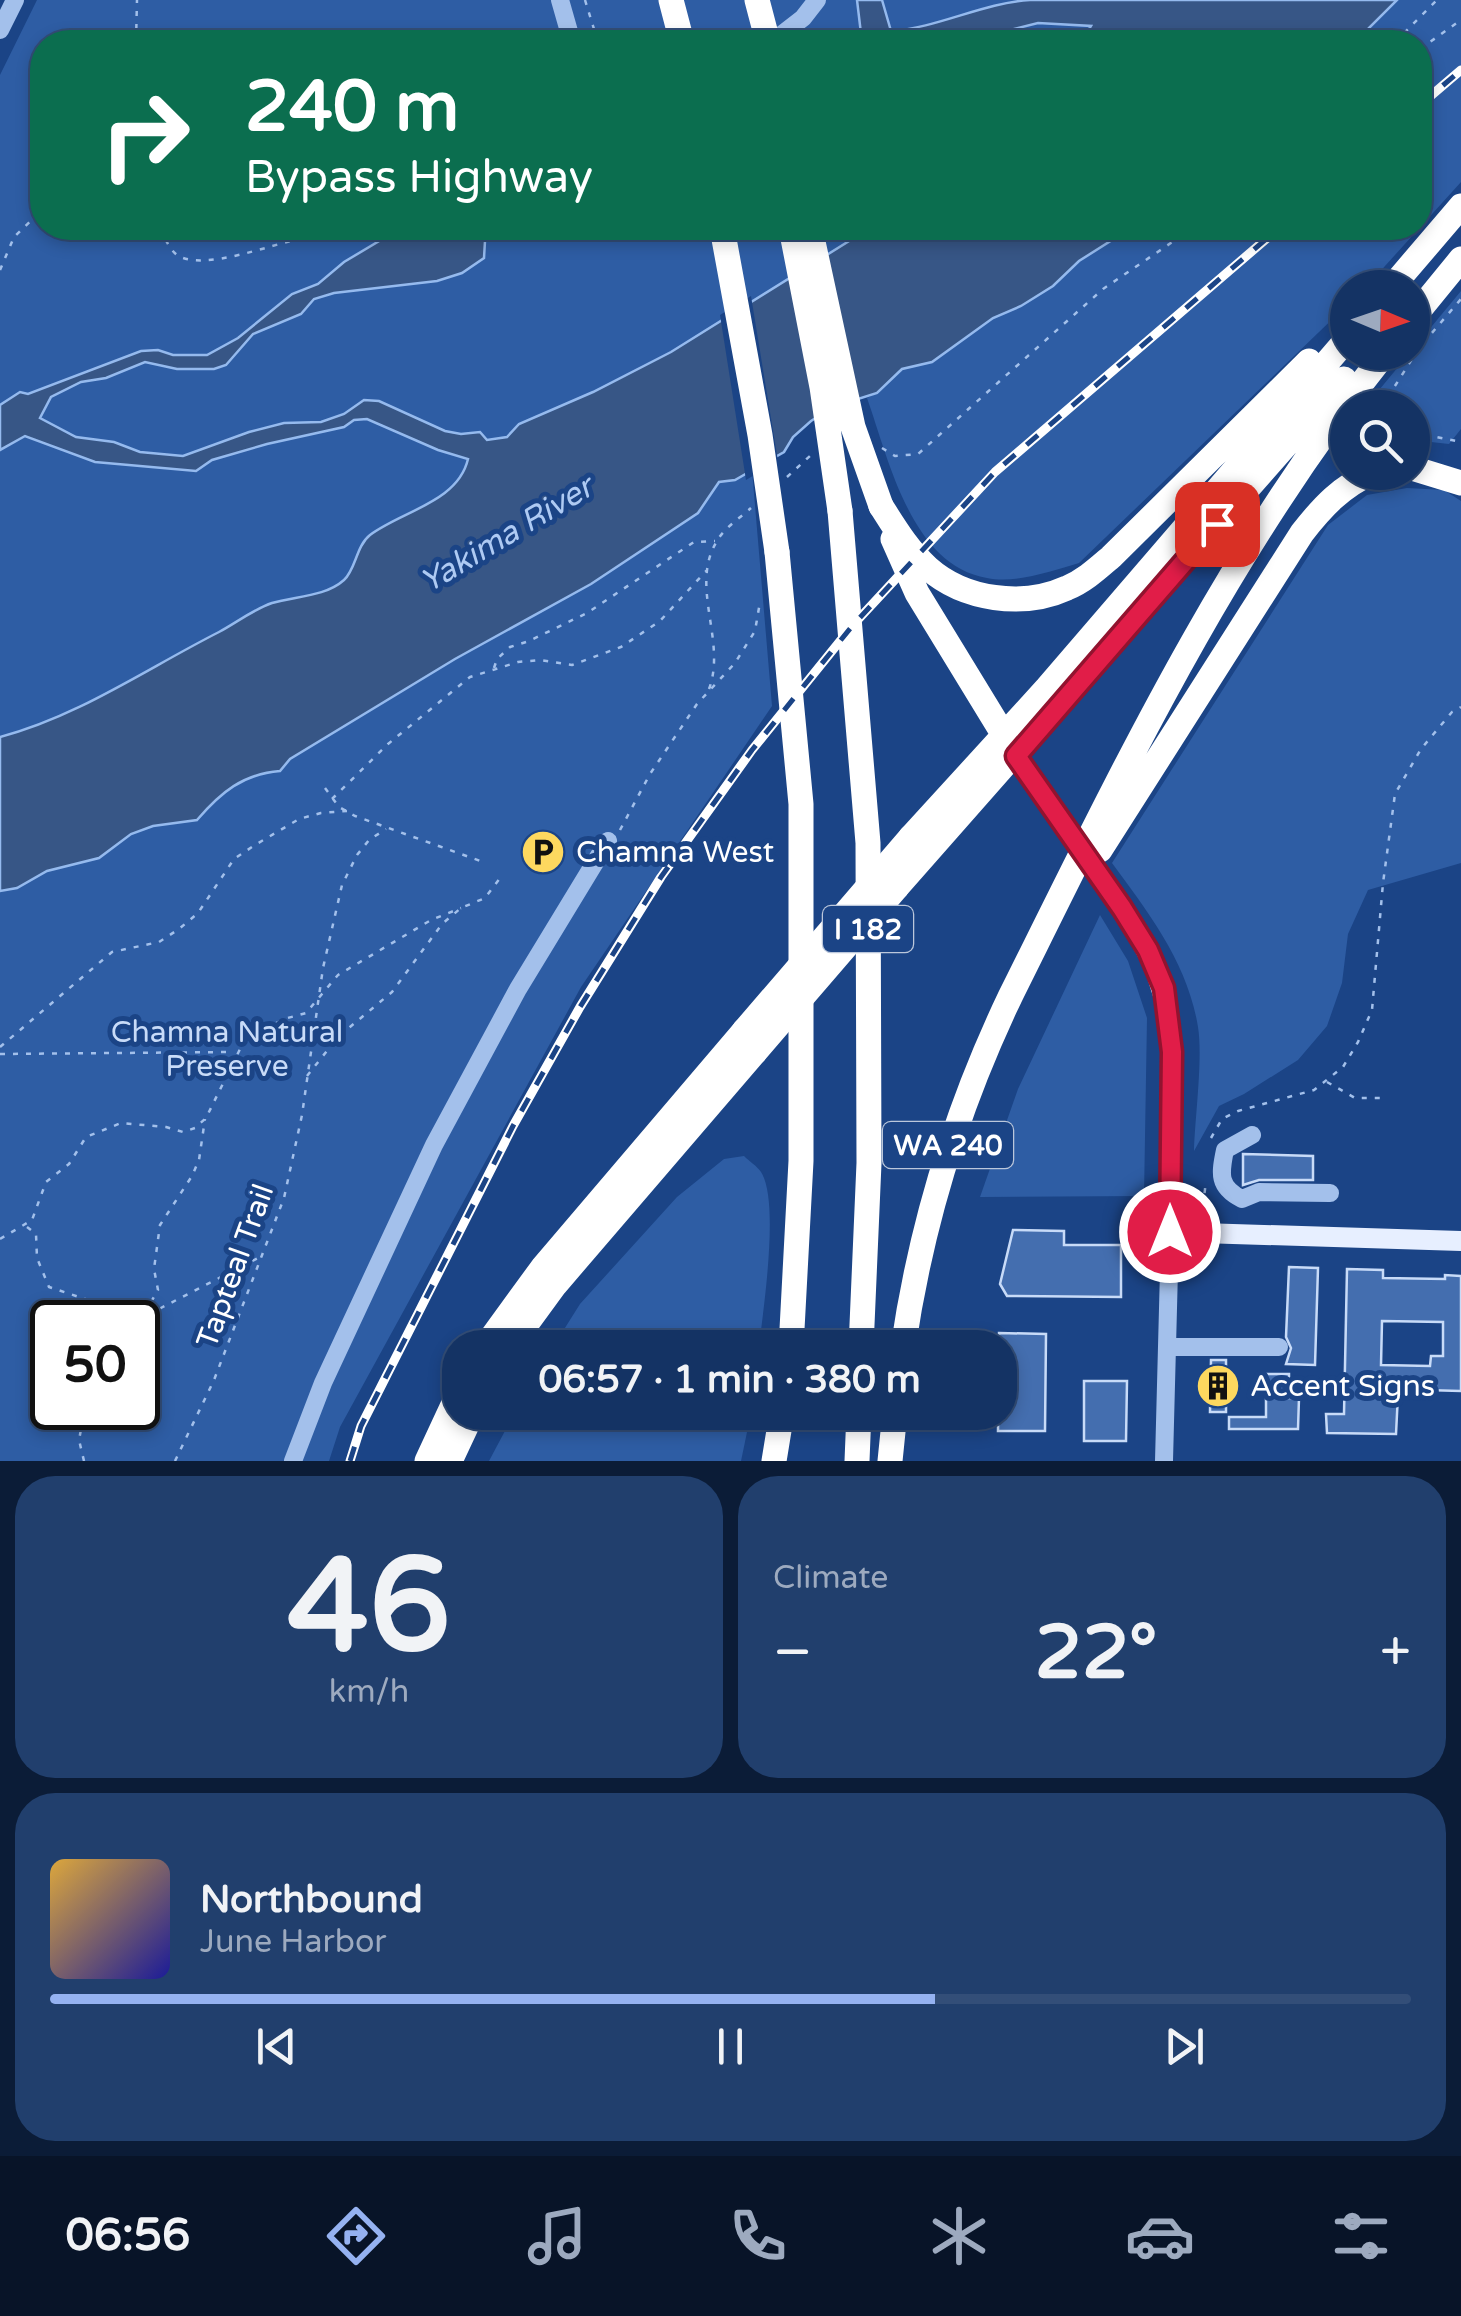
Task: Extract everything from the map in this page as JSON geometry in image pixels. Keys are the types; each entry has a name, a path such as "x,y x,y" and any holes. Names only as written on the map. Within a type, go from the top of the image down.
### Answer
{"highway":[{"path":"741,0 748,30"},
{"path":"757,0 766,30"},
{"path":"1432,239 1461,206"},
{"path":"1432,238 1439,231"},
{"name":"I 182","path":"724,240 777,552 801,804 801,1162 792,1330"},
{"name":"I 182","path":"793,240 822,387 840,511 868,843 869,1163 863,1330"},
{"path":"813,240 853,428 881,506 918,594 1010,746"},
{"path":"1400,270 1430,240"},
{"path":"1405,270 1431,240"},
{"path":"1430,284 1461,257"},
{"path":"1430,296 1461,257"},
{"path":"881,506 907,546 929,569 965,590 1002,599 1065,589 1112,558 1330,340"},
{"path":"1010,746 1330,360"},
{"path":"497,1330 543,1267 1350,370"},
{"name":"WA 240","path":"906,1330 922,1241 948,1146 987,1045 1031,954 1209,610 1282,490 1371,370"},
{"path":"1430,474 1461,483"},
{"path":"1031,954 1302,533 1340,490"},
{"path":"521,1330 749,1042"},
{"path":"428,1461 442,1430"},
{"path":"450,1461 465,1430"},
{"path":"774,1461 781,1430"},
{"path":"785,1430 786,1461"},
{"path":"857,1461 858,1430"},
{"path":"890,1461 893,1430"}],"main road":[{"path":"1010,746 1122,908 1154,963 1168,1011 1172,1052 1170,1232 1461,1242"}],"street":[{"path":"0,30 15,0"},
{"path":"560,0 569,30"},
{"path":"786,30 803,18 817,0"},
{"path":"293,1461 323,1382 434,1145 518,989 608,842"},
{"path":"1252,1135 1225,1150 1220,1176 1228,1192 1242,1199 1258,1192 1330,1193"},
{"path":"1164,1461 1170,1232"},
{"path":"1167,1347 1279,1347"}],"path":[{"path":"136,30 137,0"},
{"path":"584,0 594,30"},
{"path":"1408,30 1437,0"},
{"path":"1432,41 1461,20"},
{"path":"0,270 14,237 30,222"},
{"path":"166,240 174,254 193,262 219,260 295,240"},
{"path":"879,445 894,456 918,454 1103,289 1175,240"},
{"path":"1392,390 1419,348 1461,299"},
{"path":"1430,436 1461,442"},
{"path":"788,476 816,450"},
{"path":"709,689 715,653 708,569 716,541 762,500"},
{"path":"494,668 497,659 510,647 587,613 694,542 716,541"},
{"path":"332,799 446,694 470,677 494,668 540,660 572,665 621,647 660,621 708,569"},
{"path":"608,842 621,829 642,786 709,689 735,662 754,631 760,594"},
{"path":"1382,1098 1355,1098 1326,1081 1343,1067 1372,1010 1395,794 1421,748 1461,707"},
{"path":"325,788 346,811 486,863"},
{"path":"0,1048 112,952 158,942 179,929 198,913 234,859 254,845 299,820 346,811"},
{"name":"Tapteal Trail","path":"175,1461 214,1380 284,1198 302,1114 317,1002 342,885 368,840 386,829"},
{"path":"152,1300 158,1290 154,1269 160,1225 200,1160 206,1118 236,1052 254,1032 306,1013 338,975 431,920 485,898 502,874"},
{"path":"306,1077 338,1036 392,992 442,924 462,908"},
{"path":"0,1054 236,1052"},
{"path":"0,1239 24,1226 37,1212 46,1182 69,1164 86,1137 121,1124 182,1132 195,1128 206,1118"},
{"path":"24,1226 36,1234 36,1258 49,1288 91,1300"},
{"path":"160,1309 261,1257"},
{"path":"81,1430 84,1461"}],"green space":[{"path":"37,0 1199,0 1169,30 30,30 30,240 897,240 372,571 0,764 0,75"},
{"path":"1397,0 1461,0 1461,182 1432,214 1432,30 1367,30"},
{"path":"1112,240 1408,240 1381,270 1330,270 1330,321 1079,563 1021,578 987,578 961,569 939,553 921,532 895,479 867,398 902,369 932,362 993,318 1053,286 1079,261"},
{"path":"1461,291 1461,429 1449,444 1430,442 1430,390 1379,390 1396,370 1430,370 1430,328"},
{"name":"Chamna Natural Preserve","path":"752,470 772,706 581,987 340,1427 329,1461 0,1461 0,891 17,888 47,871 99,858 131,834 153,826 197,820 234,786 280,771 290,759 455,659 591,584 698,513 719,481"},
{"path":"1396,490 1444,490 1461,501 1461,863 1368,890 1348,934 1342,983 1327,1026 1298,1060 1219,1106 1194,1151 1200,1055 1193,1004 1165,940 1112,863 1328,525 1367,495"},
{"path":"1100,915 1128,961 1147,1018 1144,1196 980,1197 1018,1089"},
{"path":"744,1156 761,1172 767,1186 769,1257 761,1330 564,1330 580,1304 677,1197 724,1159"},
{"path":"505,1430 747,1430 741,1461 489,1461"}],"water":[{"path":"857,0 882,0 891,30 861,30"},
{"path":"1030,0 1397,0 1367,30 1088,30 1091,26 1038,23 1010,30 900,30"},
{"name":"Yakima River","path":"381,240 486,240 484,258 462,273 437,281 334,293 314,299 301,314 253,334 226,365 214,369 177,369 145,362 106,378 81,382 51,397 40,418 76,437 114,442 140,452 183,456 284,423 321,422 344,414 364,400 379,401 445,431 480,432 487,440 507,437 519,424 671,352 851,240 1112,240 1079,261 1053,286 993,318 932,362 902,369 877,393 833,407 811,421 793,437 784,452 735,480 719,482 698,513 591,584 455,659 290,759 280,771 234,786 197,820 153,826 131,834 99,858 47,871 17,888 0,891 0,737 85,704 265,606 336,586 348,575 370,535 441,496 462,474 468,459 367,419 212,460 196,471 95,462 25,436 0,450 0,405 20,392 28,394 141,351 207,355 238,338 292,294 318,284 344,262"}],"pier":[{"path":"751,296 778,461 746,480 720,315"}],"building":[{"path":"1243,1154 1313,1156 1313,1180 1259,1180 1243,1185"},
{"path":"1013,1230 1064,1231 1064,1245 1121,1245 1121,1297 1007,1296 1000,1284"},
{"path":"1289,1267 1318,1268 1315,1365 1286,1364 1291,1348 1286,1337"},
{"path":"1347,1269 1383,1270 1383,1278 1461,1276 1461,1391 1398,1394 1396,1434 1327,1433 1326,1414 1344,1414","holes":["1382,1321 1443,1322 1443,1356 1431,1356 1430,1366 1381,1365"]},
{"path":"1017,1333 1046,1334 1045,1431 998,1431 1017,1430"},
{"name":"Accent Signs","path":"1211,1360 1226,1360 1226,1412 1210,1412"},
{"path":"1266,1374 1289,1374 1289,1398 1299,1398 1298,1429 1229,1429 1229,1417 1266,1417"},
{"path":"1084,1381 1127,1381 1126,1441 1084,1441"}],"railway":[{"path":"1432,95 1461,70"},
{"path":"350,1461 361,1426 513,1126 580,1007 661,877 752,750 853,625 995,472 1265,240"}],"place":[{"name":"Chamna West","path":"543,852"},
{"name":"Accent Signs","path":"1218,1386"}],"route":[{"path":"1170,1232 1172,1052 1164,988 1148,950 1122,908 1016,756 1217,524"}]}
